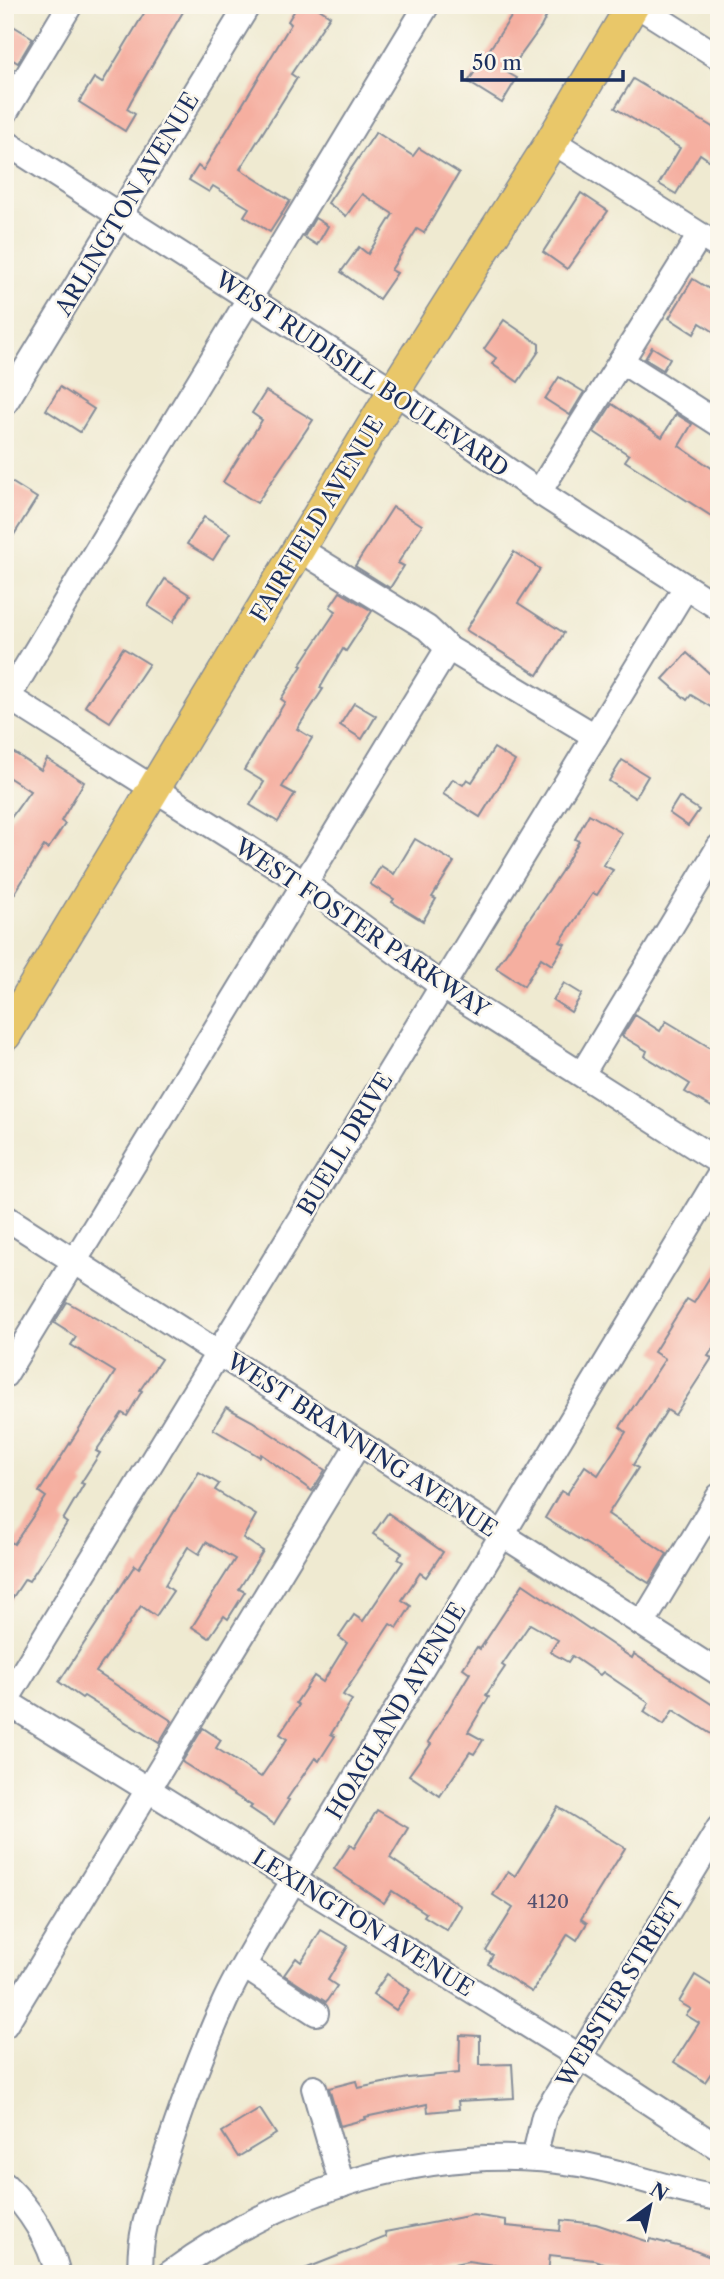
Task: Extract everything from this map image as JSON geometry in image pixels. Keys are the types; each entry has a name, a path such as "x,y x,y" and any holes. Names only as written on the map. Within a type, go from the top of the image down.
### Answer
{"main road":[{"name":"FAIRFIELD AVENUE","path":"5,1035 394,391 635,5"}],"street":[{"path":"5,113 70,5"},
{"name":"ARLINGTON AVENUE","path":"5,403 248,5"},
{"path":"6,698 427,5"},
{"path":"635,5 719,57"},
{"path":"539,492 621,361 709,241 552,141"},
{"name":"WEST RUDISILL BOULEVARD","path":"5,142 394,391 539,492 719,608"},
{"path":"621,361 719,424"},
{"path":"299,549 427,628 449,648 595,736"},
{"name":"BUELL DRIVE","path":"5,1701 686,587"},
{"path":"5,1375 449,648"},
{"name":"WEST FOSTER PARKWAY","path":"6,698 305,884 442,986 719,1161"},
{"path":"582,1074 719,847"},
{"name":"HOAGLAND AVENUE","path":"141,2274 139,2260 142,2240 154,2192 186,2094 226,1999 293,1881 719,1177"},
{"name":"WEST BRANNING AVENUE","path":"5,1217 719,1673"},
{"path":"5,2025 359,1443"},
{"path":"642,1624 719,1496"},
{"name":"LEXINGTON AVENUE","path":"5,1701 579,2056 719,2148"},
{"name":"WEBSTER STREET","path":"537,2158 544,2116 719,1828"},
{"path":"244,1966 316,2013"},
{"path":"314,2088 342,2185"},
{"path":"169,2274 256,2219 308,2195 414,2167 470,2159 537,2158 618,2172 719,2197"},
{"path":"5,2185 26,2208 44,2235 58,2274"}],"building":[{"path":"149,5 187,5 127,109 135,114 125,131 79,102 94,78 102,83"},
{"path":"298,5 313,5 330,16 291,74 297,78 240,169 290,201 270,232 244,216 249,208 213,186 209,192 189,180 198,166 203,170 291,24 288,21"},
{"path":"519,5 552,5 541,27 508,73 517,78 502,103 468,82"},
{"path":"5,21 33,38 18,63 5,55"},
{"path":"633,79 719,131 719,167 700,154 676,194 659,184 680,148 615,108"},
{"path":"376,132 413,156 419,148 459,173 424,233 417,229 391,270 397,273 379,299 341,272 359,247 368,254 393,214 362,194 346,216 328,203"},
{"path":"581,193 608,211 567,269 543,252"},
{"path":"315,218 328,226 317,245 304,237"},
{"path":"693,279 719,295 719,335 700,323 694,334 669,318"},
{"path":"504,320 539,344 539,351 518,382 492,364 496,358 484,349"},
{"path":"652,347 670,358 663,370 645,359"},
{"path":"559,377 584,392 570,415 545,399"},
{"path":"60,387 94,409 80,432 46,410"},
{"path":"266,391 313,420 257,503 223,482 262,420 252,413"},
{"path":"612,404 662,437 676,414 692,424 679,446 719,473 719,521 625,461 629,455 594,432"},
{"path":"5,478 37,498 5,549"},
{"path":"393,507 422,525 398,563 404,566 390,588 355,566"},
{"path":"204,517 230,533 213,560 187,544"},
{"path":"514,552 540,569 518,603 564,633 538,675 466,630"},
{"path":"165,579 190,595 173,622 148,606"},
{"path":"340,592 372,611 346,651 343,649 320,688 323,689 297,729 312,738 282,787 295,794 278,822 250,805 264,782 244,770 285,702 281,699 302,666 300,665 336,611 330,607"},
{"path":"123,648 149,664 110,722 85,706"},
{"path":"687,653 719,682 719,712 691,695 687,700 663,679"},
{"path":"354,703 376,716 362,739 340,725"},
{"path":"5,747 41,770 47,759 84,782 61,821 65,824 48,849 44,846 5,909 5,826 30,791 5,775"},
{"path":"494,748 515,761 480,817 443,794 453,779 463,785 467,779 472,782"},
{"path":"622,760 648,776 635,798 609,781"},
{"path":"679,797 699,810 688,826 669,813"},
{"path":"589,814 622,833 603,865 613,870 597,895 593,893 560,942 565,944 552,965 541,958 524,986 496,968 561,872 579,841 575,839"},
{"path":"415,839 454,862 432,897 436,899 423,921 392,902 394,899 370,884 381,866 394,874"},
{"path":"564,983 582,994 571,1012 553,1000"},
{"path":"635,1015 660,1031 666,1021 719,1053 719,1111 685,1092 690,1084 645,1056 647,1051 622,1036"},
{"path":"719,1262 719,1339 708,1356 712,1358 675,1415 667,1410 633,1465 638,1468 608,1514 667,1554 649,1583 545,1518 561,1491 567,1494 585,1466 598,1475 626,1432 620,1427 665,1359 654,1352 687,1299 694,1303"},
{"path":"67,1302 161,1359 140,1390 142,1391 127,1416 122,1413 96,1451 100,1453 81,1483 84,1484 63,1520 67,1523 29,1581 25,1579 5,1609 5,1551 11,1542 14,1544 46,1497 39,1492 115,1372 71,1345 76,1337 54,1323"},
{"path":"226,1407 252,1421 325,1470 312,1491 261,1454 260,1457 213,1429"},
{"path":"199,1472 219,1484 215,1490 256,1515 243,1538 263,1551 239,1589 245,1592 228,1619 224,1616 209,1638 192,1627 235,1559 206,1542 199,1554 188,1547 165,1585 173,1591 156,1616 141,1606 96,1672 172,1721 159,1743 59,1682 135,1565 139,1568"},
{"path":"388,1513 443,1552 426,1577 420,1573 402,1600 411,1606 397,1628 390,1624 343,1695 352,1700 331,1734 335,1736 319,1761 315,1758 287,1799 289,1800 274,1824 250,1808 252,1806 182,1762 203,1728 221,1740 216,1748 261,1777 287,1739 280,1734 299,1705 296,1703 314,1676 323,1682 347,1643 339,1637 354,1615 363,1621 403,1562 398,1559 402,1553 373,1534"},
{"path":"523,1584 632,1658 634,1654 719,1709 719,1739 673,1710 664,1725 644,1712 649,1703 603,1672 600,1675 572,1656 568,1662 550,1652 558,1640 530,1624 502,1665 505,1667 486,1695 489,1697 468,1732 483,1740 474,1754 470,1752 440,1796 409,1775 431,1744 428,1742 470,1673 463,1668 477,1647 480,1649"},
{"path":"558,1807 625,1848 581,1919 587,1923 577,1940 568,1934 532,1992 488,1964 493,1955 486,1951 513,1908 493,1895 508,1871 515,1876"},
{"path":"377,1810 408,1828 390,1858 461,1906 447,1930 392,1891 384,1903 334,1869 350,1845 354,1848"},
{"path":"321,1930 348,1946 328,1980 337,1986 326,2002 284,1975 296,1958 301,1962"},
{"path":"387,1974 410,1990 396,2010 373,1994"},
{"path":"695,1975 719,1990 719,2061 705,2082 674,2062 699,2023 686,2015 691,2009 679,2002"},
{"path":"460,2035 480,2036 480,2065 512,2064 514,2098 458,2101 459,2109 428,2112 427,2104 365,2117 366,2119 340,2126 329,2088 356,2081 358,2088 408,2078 459,2073"},
{"path":"260,2109 276,2134 238,2157 222,2132"},
{"path":"473,2215 506,2220 506,2226 560,2231 561,2220 596,2224 649,2242 650,2239 693,2250 718,2260 713,2274 635,2274 594,2260 550,2255 548,2273 468,2261 436,2268 435,2264 386,2274 292,2274 386,2237 385,2232"}]}
